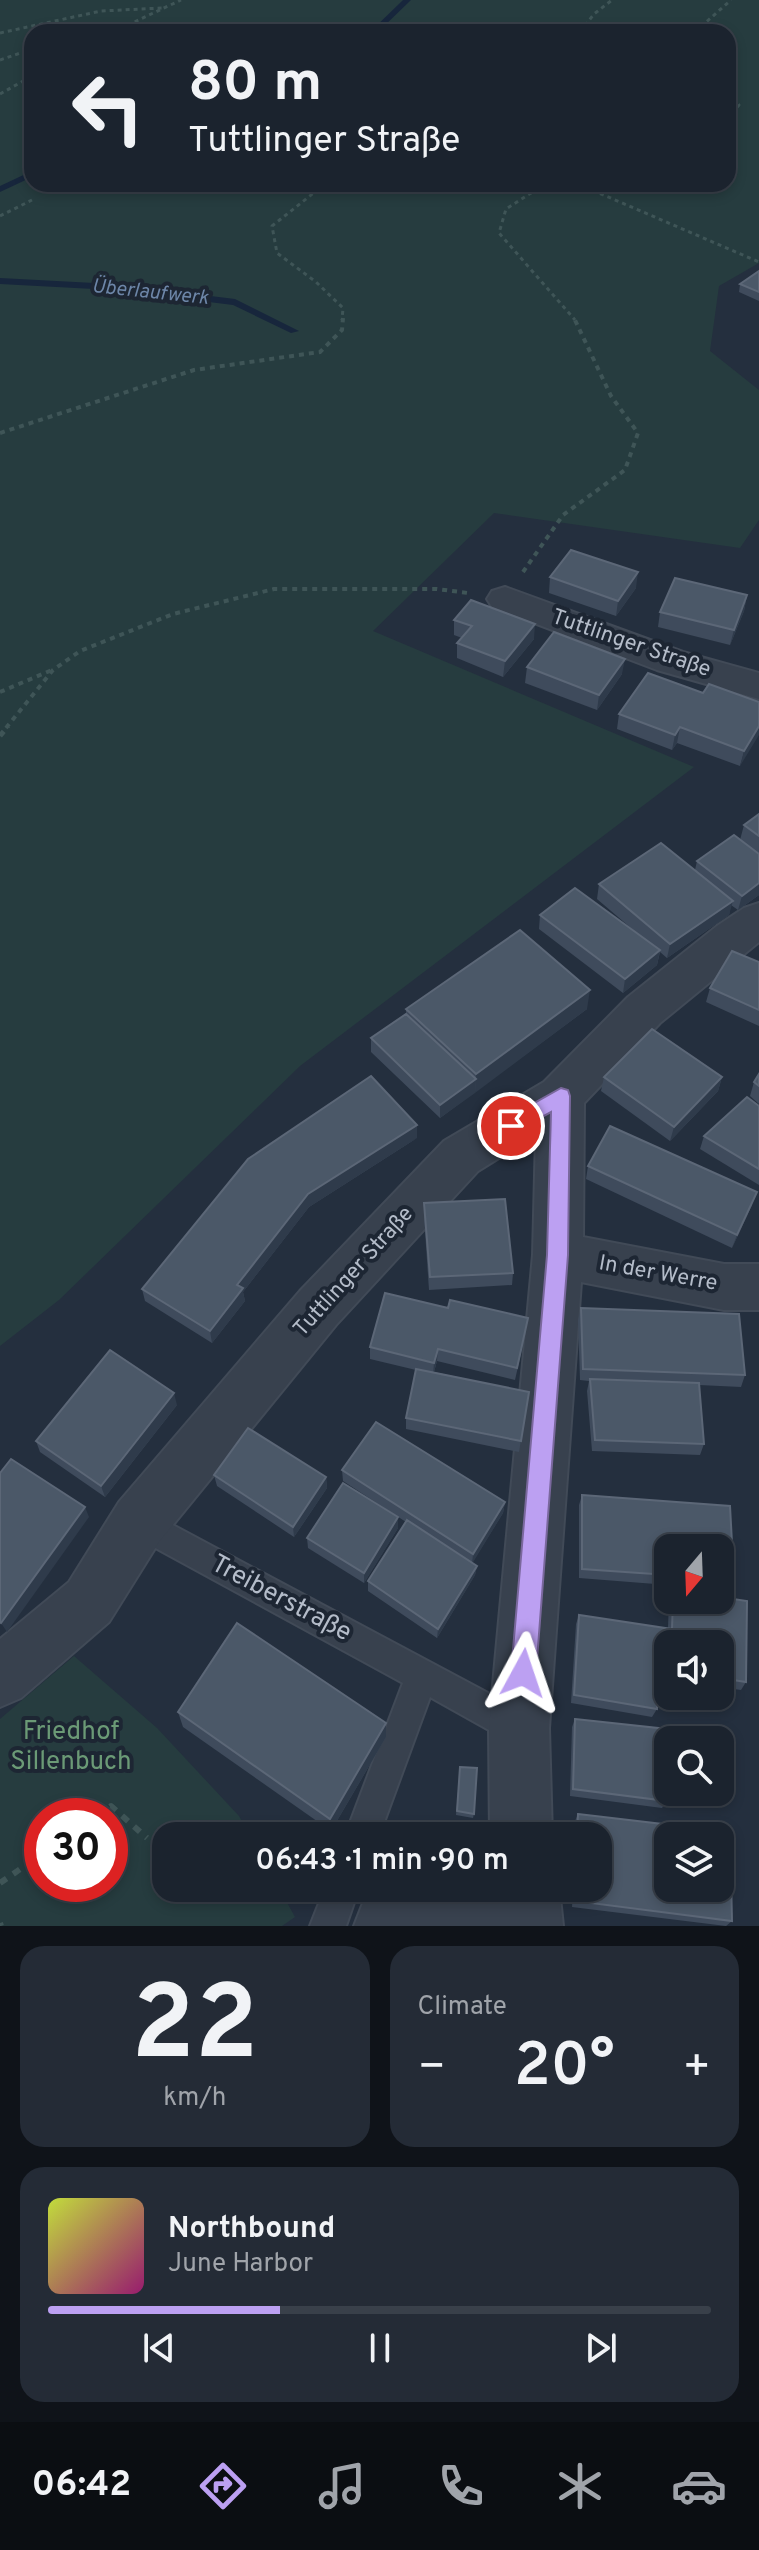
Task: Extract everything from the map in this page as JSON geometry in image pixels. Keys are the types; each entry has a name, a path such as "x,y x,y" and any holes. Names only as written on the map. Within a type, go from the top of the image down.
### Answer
{"street":[{"name":"Tuttlinger Straße","path":"505,599 670,661 759,686"},
{"name":"Tuttlinger Straße","path":"0,1677 89,1602 139,1522 318,1308 461,1156 561,1096 644,1010 732,938 759,920"},
{"path":"521,1822 519,1728 558,1255 561,1096"},
{"name":"In der Werre","path":"558,1255 724,1287 759,1287"},
{"path":"528,1902 531,1926"},
{"path":"386,1926 439,1920 474,1926"}],"lane":[{"name":"Treiberstraße","path":"139,1522 519,1728"},
{"path":"367,1822 422,1675"},
{"path":"328,1926 337,1902"}],"path":[{"path":"129,24 181,0"},
{"path":"586,24 612,0"},
{"path":"704,24 731,0"},
{"path":"37,24 127,6 162,8"},
{"path":"0,33 24,27"},
{"path":"0,60 24,52"},
{"path":"0,94 24,80"},
{"path":"0,433 149,382 194,370 320,352 342,330 343,308 316,282 277,253 272,226 315,192"},
{"path":"0,692 53,670 80,651 173,614 274,589 437,589 505,599 563,515 625,470 638,433 611,396 572,314 499,233 506,209 533,192"},
{"path":"597,192 759,262"},
{"path":"0,216 32,200"},
{"path":"0,736 53,670"},
{"path":"128,1821 147,1838"},
{"path":"0,1883 24,1866"}],"green space":[{"path":"0,0 759,0 759,263 719,286 710,351 759,390 759,520 740,548 494,513 373,631 694,767 300,1066 59,1300 0,1346"},
{"name":"Friedhof Sillenbuch","path":"74,1656 157,1728 242,1822 152,1822 152,1902 287,1902 295,1917 282,1926 0,1926 0,1719"}],"building":[{"path":"759,271 759,292 740,284"},
{"path":"571,550 638,572 618,601 550,577"},
{"path":"675,578 747,595 734,630 660,612"},
{"path":"471,600 535,624 505,661 457,643 472,626 454,620"},
{"path":"554,632 625,659 599,695 527,667"},
{"path":"648,673 703,693 709,684 759,702 759,726 744,751 680,727 675,735 619,714"},
{"path":"759,814 759,836 744,825"},
{"path":"734,835 759,854 759,883 742,896 697,861"},
{"path":"661,843 733,901 670,944 599,884"},
{"path":"575,888 660,950 625,979 540,915"},
{"path":"520,930 590,990 476,1074 406,1009"},
{"path":"732,951 759,962 759,1010 710,988"},
{"path":"406,1014 476,1079 440,1105 371,1038"},
{"path":"652,1029 722,1077 674,1127 604,1077"},
{"path":"371,1076 417,1125 308,1194 237,1285 243,1288 210,1331 142,1289 248,1159"},
{"path":"747,1097 759,1106 759,1169 704,1136"},
{"path":"610,1126 757,1192 737,1235 588,1166"},
{"path":"505,1199 513,1273 430,1277 424,1203"},
{"path":"385,1293 448,1308 450,1300 528,1318 517,1368 438,1349 434,1363 370,1347"},
{"path":"581,1308 739,1314 745,1375 583,1369"},
{"path":"110,1350 174,1393 101,1486 36,1441"},
{"path":"416,1369 529,1392 521,1441 406,1418"},
{"path":"590,1379 699,1383 704,1444 595,1440"},
{"path":"376,1422 505,1502 473,1554 342,1470"},
{"path":"248,1428 326,1477 293,1527 214,1475"},
{"path":"11,1459 85,1507 1,1623 0,1473"},
{"path":"343,1483 398,1517 364,1573 307,1538"},
{"path":"582,1495 730,1506 732,1534 654,1534 654,1574 582,1569"},
{"path":"407,1520 477,1566 438,1629 368,1581"},
{"path":"734,1599 747,1601 746,1682 734,1680 734,1630 654,1630 654,1708 574,1695 579,1615 672,1629 673,1614 734,1614"},
{"path":"237,1623 386,1723 330,1819 178,1712"},
{"path":"575,1719 654,1728 654,1799 573,1789"},
{"path":"460,1767 477,1768 474,1814 457,1811"},
{"path":"578,1814 654,1823 654,1902 732,1902 732,1921 583,1902 612,1902 612,1822 578,1822"}],"waterway":[{"path":"382,24 407,0"},
{"path":"0,189 24,178"},
{"name":"Überlaufwerk","path":"0,281 113,287 235,302 294,331"}],"route":[{"path":"511,1126 561,1096 558,1255 523,1673"}]}
